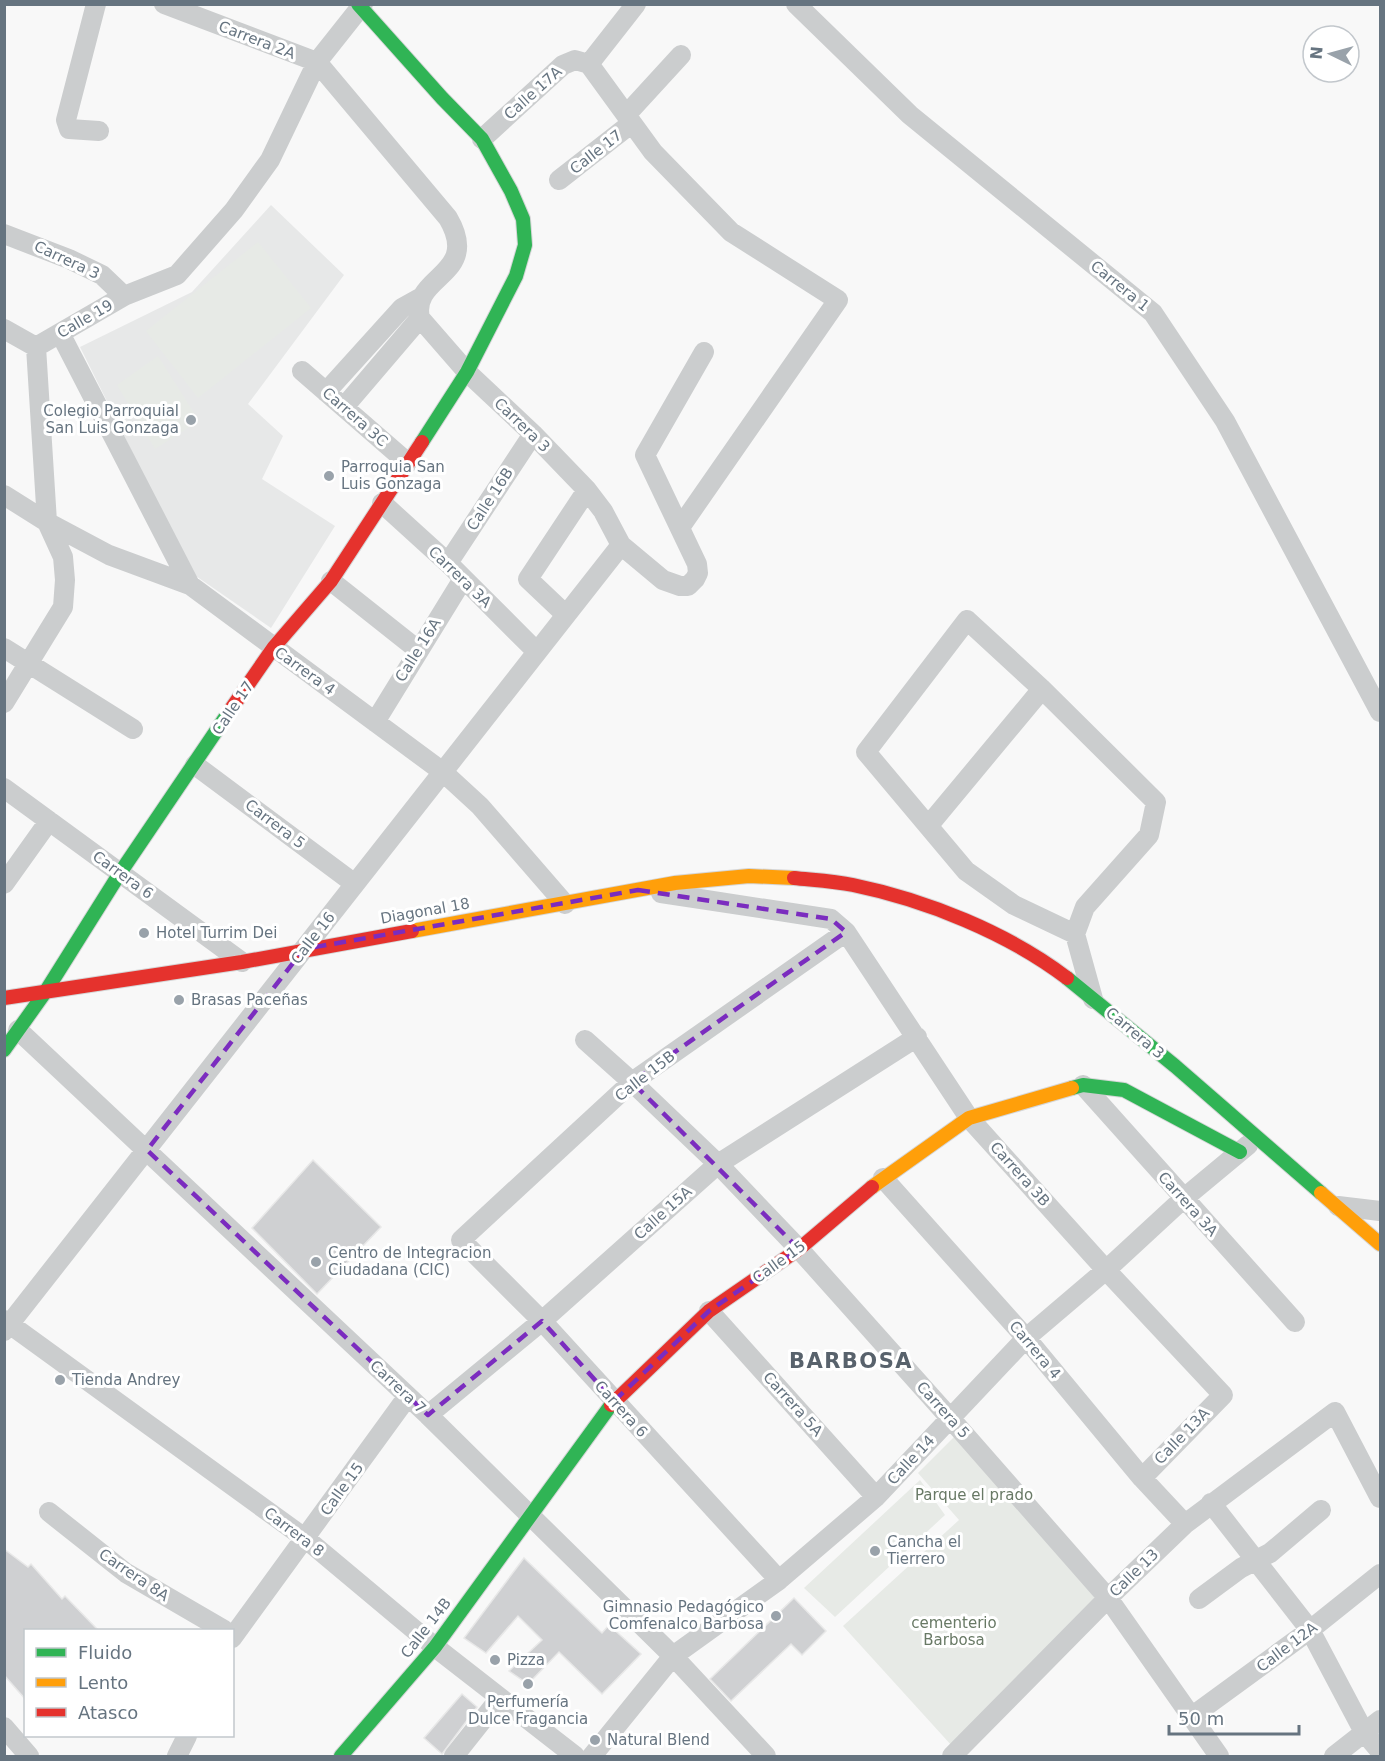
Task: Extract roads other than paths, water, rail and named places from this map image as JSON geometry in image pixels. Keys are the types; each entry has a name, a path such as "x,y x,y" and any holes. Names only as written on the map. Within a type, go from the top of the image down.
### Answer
{"street":[{"path":"96,4 66,120 69,129 99,131"},
{"name":"Carrera 2A","path":"164,4 317,62"},
{"path":"636,4 589,64 653,152 731,232 838,300 681,526"},
{"name":"Carrera 1","path":"796,4 910,115 1153,313 1225,421 1380,712"},
{"name":"Calle 19","path":"36,347 124,296 177,275 234,210 270,160 317,62 361,5"},
{"name":"Calle 17","path":"4,1050 46,991 120,873 273,647 331,581 467,372 516,276 525,245 523,219 482,139 442,98 361,5"},
{"name":"Calle 17","path":"559,180 629,119 681,55"},
{"name":"Calle 17A","path":"482,139 562,64 575,60 589,64"},
{"path":"317,62 448,218 456,232 458,252 419,309 344,407"},
{"name":"Carrera 3","path":"4,234 69,259 102,275 124,296"},
{"path":"326,392 402,308 419,309"},
{"name":"Carrera 3","path":"419,309 467,372 587,490 603,511 621,545"},
{"path":"4,329 36,347 47,522 63,557 65,580 63,607 4,703"},
{"path":"60,333 189,585"},
{"path":"621,545 663,580 680,586 688,586 698,573 697,564 681,526 645,455 704,352"},
{"name":"Carrera 3C","path":"302,371 408,463"},
{"name":"Calle 16B","path":"448,564 532,434"},
{"path":"566,615 528,579 587,490"},
{"name":"Carrera 4","path":"4,495 47,522 109,555 189,585 443,772 480,806 565,904"},
{"name":"Carrera 3A","path":"382,503 537,652"},
{"name":"Calle 16","path":"6,1325 147,1150 621,545"},
{"name":"Calle 16A","path":"375,722 463,579"},
{"path":"331,581 418,650"},
{"path":"1075,934 1014,905 966,872 866,752 967,620 1042,689 1156,802 1149,836 1085,907 1075,934 1093,999"},
{"path":"4,648 132,729"},
{"path":"929,825 1042,689"},
{"name":"Carrera 5","path":"195,765 355,884"},
{"name":"Carrera 6","path":"4,788 242,962"},
{"path":"4,884 49,821"},
{"name":"Diagonal 18","path":"4,998 242,962 304,949 712,878 787,877 852,885"},
{"name":"Carrera 3","path":"852,885 923,904 967,921 1033,955 1093,999 1258,1137 1380,1244"},
{"path":"638,890 831,918 846,932"},
{"name":"Carrera 3B","path":"846,932 969,1118 1223,1395"},
{"name":"Calle 15B","path":"460,1240 632,1082 846,932"},
{"name":"Carrera 7","path":"18,1030 428,1415 673,1656 766,1756"},
{"name":"Calle 15A","path":"428,1415 542,1321 718,1164 917,1037"},
{"name":"Carrera 5","path":"585,1040 718,1164 799,1249 950,1418 1108,1598 1219,1756"},
{"path":"1083,1085 1124,1090 1240,1152"},
{"name":"Carrera 3A","path":"1083,1085 1295,1322"},
{"name":"Calle 15","path":"530,1514 614,1401 709,1311 799,1249 884,1178 969,1118 1083,1085"},
{"name":"Calle 14","path":"592,1756 673,1656 779,1580 876,1497 1026,1338 1106,1270 1183,1199 1258,1137"},
{"name":"Carrera 4","path":"884,1178 1026,1338 1142,1478 1185,1524"},
{"path":"1338,1206 1380,1211"},
{"name":"Carrera 6","path":"460,1240 542,1321 779,1580"},
{"name":"Carrera 5A","path":"709,1311 876,1497"},
{"name":"Carrera 8","path":"6,1325 306,1539 435,1647 575,1756"},
{"name":"Calle 13A","path":"1142,1478 1223,1395"},
{"name":"Calle 15","path":"234,1631 306,1539 408,1396"},
{"name":"Calle 13","path":"952,1756 1108,1598 1185,1524 1335,1412 1380,1498"},
{"path":"1211,1503 1310,1630 1364,1732 1380,1751"},
{"path":"1199,1599 1241,1568 1270,1553 1321,1510"},
{"name":"Carrera 8A","path":"49,1512 126,1573 221,1629"},
{"name":"Calle 14B","path":"341,1756 435,1647 530,1514"},
{"name":"Calle 12A","path":"1191,1717 1310,1630 1380,1574"},
{"path":"454,1756 500,1698"},
{"path":"1334,1756 1380,1720"},
{"path":"4,1727 29,1756"},
{"path":"177,1756 186,1737"}],"place":[{"name":"Colegio Parroquial San Luis Gonzaga","path":"191,420"},
{"name":"Parroquia San Luis Gonzaga","path":"329,476"},
{"name":"Hotel Turrim Dei","path":"144,933"},
{"name":"Brasas Paceñas","path":"179,1000"},
{"name":"Centro de Integracion Ciudadana (CIC)","path":"316,1262"},
{"name":"Tienda Andrey","path":"60,1380"},
{"name":"Cancha el Tierrero","path":"875,1551"},
{"name":"Gimnasio Pedagógico Comfenalco Barbosa","path":"776,1616"},
{"name":"Pizza","path":"495,1660"},
{"name":"Perfumería Dulce Fragancia","path":"528,1684"},
{"name":"Natural Blend","path":"595,1740"}],"district":[{"name":"BARBOSA","path":"851,1361"}],"park label":[{"name":"Parque el prado","path":"974,1495"},
{"name":"cementerio Barbosa","path":"954,1632"}]}
